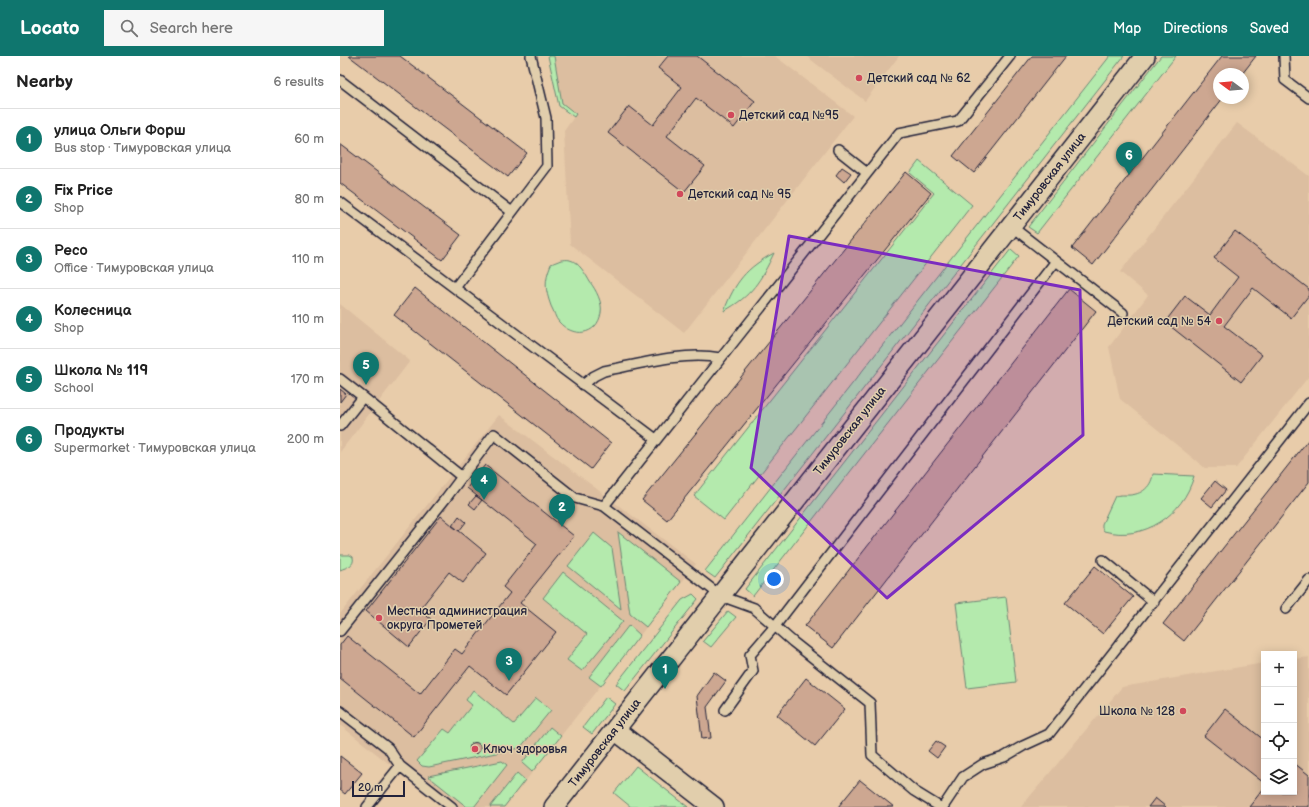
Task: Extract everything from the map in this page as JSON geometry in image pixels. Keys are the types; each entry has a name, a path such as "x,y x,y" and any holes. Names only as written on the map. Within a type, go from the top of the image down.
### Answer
{"street":[{"name":"Тимуровская улица","path":"554,807 1145,56"},
{"path":"615,730 714,807"}],"lane":[{"path":"455,288 547,166 546,118 530,56"},
{"path":"604,506 899,133 958,121 1010,56"},
{"path":"1284,56 1285,80 1309,98"},
{"path":"340,80 512,212"},
{"path":"838,150 867,173"},
{"path":"341,204 656,439"},
{"path":"1011,226 1123,313"},
{"path":"725,710 753,671 750,655 775,626 1056,261"},
{"path":"583,385 594,376 604,371 688,356 706,355 720,358"},
{"path":"340,379 462,477"},
{"path":"340,426 363,398"},
{"path":"340,631 462,477 494,434 575,498 604,506 720,596 754,608 870,703 872,755 914,791 942,807 963,777 983,764 1004,757 1049,734 1309,403"},
{"path":"1103,560 1154,602"},
{"path":"1286,609 1309,580"},
{"path":"340,711 388,748 400,766 452,807"},
{"path":"368,807 400,766"}],"highlighted area":[{"path":"789,236 1080,290 1083,435 887,598 751,468"}],"shaded area":[{"name":"Детский сад № 95","path":"554,56 775,56 853,116 684,333 570,244 564,131 576,114 562,103"},
{"name":"Детский сад № 62","path":"806,56 899,56 865,101"},
{"name":"Детский сад № 54","path":"1237,123 1309,176 1309,376 1236,468 1205,468 1120,399 1109,347 1148,295 1120,272"},
{"path":"340,304 410,361 340,452"},
{"path":"499,415 696,564 505,807 444,807 340,725 340,614"},
{"name":"Школа № 128","path":"1309,657 1309,807 1021,807 1122,687 1261,664 1261,795 1297,795 1297,659"}],"green space":[{"path":"548,56 554,56 562,103 576,114 574,117 559,106"},
{"path":"1110,56 1124,56 715,578 705,571"},
{"path":"1161,56 1176,56 1037,233 1028,227"},
{"path":"919,161 972,205 724,520 694,496 934,193 910,173"},
{"path":"1011,249 1019,256 753,596 745,589"},
{"path":"774,253 760,279 749,293 724,311 737,284 749,270"},
{"path":"561,260 570,260 576,263 595,289 601,305 601,313 599,321 590,330 584,332 571,331 558,320 551,306 547,295 547,275 551,264"},
{"path":"1153,474 1194,476 1189,490 1181,503 1160,522 1147,529 1133,533 1104,531 1102,524 1115,496 1139,493 1150,484"},
{"path":"618,532 681,582 646,627 630,614"},
{"path":"594,533 612,548 621,609 568,566"},
{"path":"340,555 350,555 353,557 353,562 350,566 340,570"},
{"path":"563,572 623,621 582,671 567,660 587,634 543,598"},
{"path":"693,594 698,599 625,691 616,684 682,600"},
{"path":"1006,597 1016,682 967,688 956,603"},
{"path":"728,611 736,617 711,647 703,641"},
{"path":"629,625 640,635 601,686 589,677"},
{"path":"473,690 514,724 536,698 551,710 520,748 429,767 422,766 417,761 444,729 450,733 472,705 466,700"},
{"path":"606,697 615,704 592,734 583,727"},
{"path":"550,727 561,736 532,772 522,763"},
{"path":"502,761 507,765 474,807 467,807 428,776"},
{"path":"636,766 688,807 631,807 614,793"},
{"path":"517,773 525,780 504,807 490,807"}],"building":[{"path":"349,56 400,56 527,153 508,177"},
{"name":"Детский сад №95","path":"668,56 697,56 755,101 734,128 696,98 667,136 705,166 684,192 608,133 629,106 653,125 682,87 658,68"},
{"path":"1032,56 1066,56 974,173 953,156"},
{"path":"1222,56 1256,56 1247,68 1213,68 1213,104 1218,104 1093,265 1072,248"},
{"path":"340,144 461,235 442,260 340,183"},
{"path":"842,167 851,173 844,182 836,175"},
{"path":"906,172 931,193 667,520 642,500"},
{"path":"1235,231 1309,289 1309,295 1291,318 1253,288 1224,326 1262,355 1241,382 1165,322 1185,296 1210,315 1238,277 1214,258"},
{"path":"415,288 611,443 591,469 394,315"},
{"path":"1069,289 1096,311 833,648 805,626"},
{"path":"340,389 346,394 340,402"},
{"path":"1309,439 1309,482 1184,641 1163,624"},
{"path":"485,465 574,536 520,603 556,632 506,695 470,666 414,737 340,678 340,645 347,636 420,694 455,649 462,654 510,593 503,587 537,544 467,488"},
{"path":"1215,481 1226,490 1212,507 1201,498"},
{"path":"476,496 482,500 475,509 469,504"},
{"path":"441,516 486,553 463,583 449,572 419,610 431,619 409,647 366,611"},
{"path":"459,516 466,522 459,531 452,526"},
{"path":"1095,566 1133,597 1103,634 1065,603"},
{"path":"714,672 726,681 707,707 711,738 702,739 697,696"},
{"path":"806,678 845,709 815,746 777,715"},
{"path":"1225,709 1261,738 1261,781 1204,736"},
{"path":"936,741 945,747 937,758 928,751"},
{"name":"Ключ здоровья","path":"473,743 477,743 479,744 479,752 473,753 470,750 470,746"},
{"path":"340,756 362,773 345,794 340,790"},
{"path":"1297,765 1309,775 1309,807 1295,807 1293,805 1291,807 1249,807 1261,792 1261,795 1297,795"},
{"path":"860,780 894,807 838,807"},
{"path":"1155,798 1166,807 1148,807"}],"place":[{"name":"Детский сад № 62","path":"859,78"},
{"name":"Детский сад №95","path":"731,115"},
{"name":"Продукты","path":"1129,175"},
{"name":"Детский сад № 95","path":"680,194"},
{"name":"Детский сад № 54","path":"1219,321"},
{"name":"Школа № 119","path":"366,385"},
{"name":"Колесница","path":"484,500"},
{"name":"Fix Price","path":"562,527"},
{"name":"Местная администрация округа Прометей","path":"379,618"},
{"name":"Ресо","path":"509,681"},
{"name":"улица Ольги Форш","path":"665,689"},
{"name":"Школа № 128","path":"1183,711"},
{"name":"Ключ здоровья","path":"475,749"}]}
